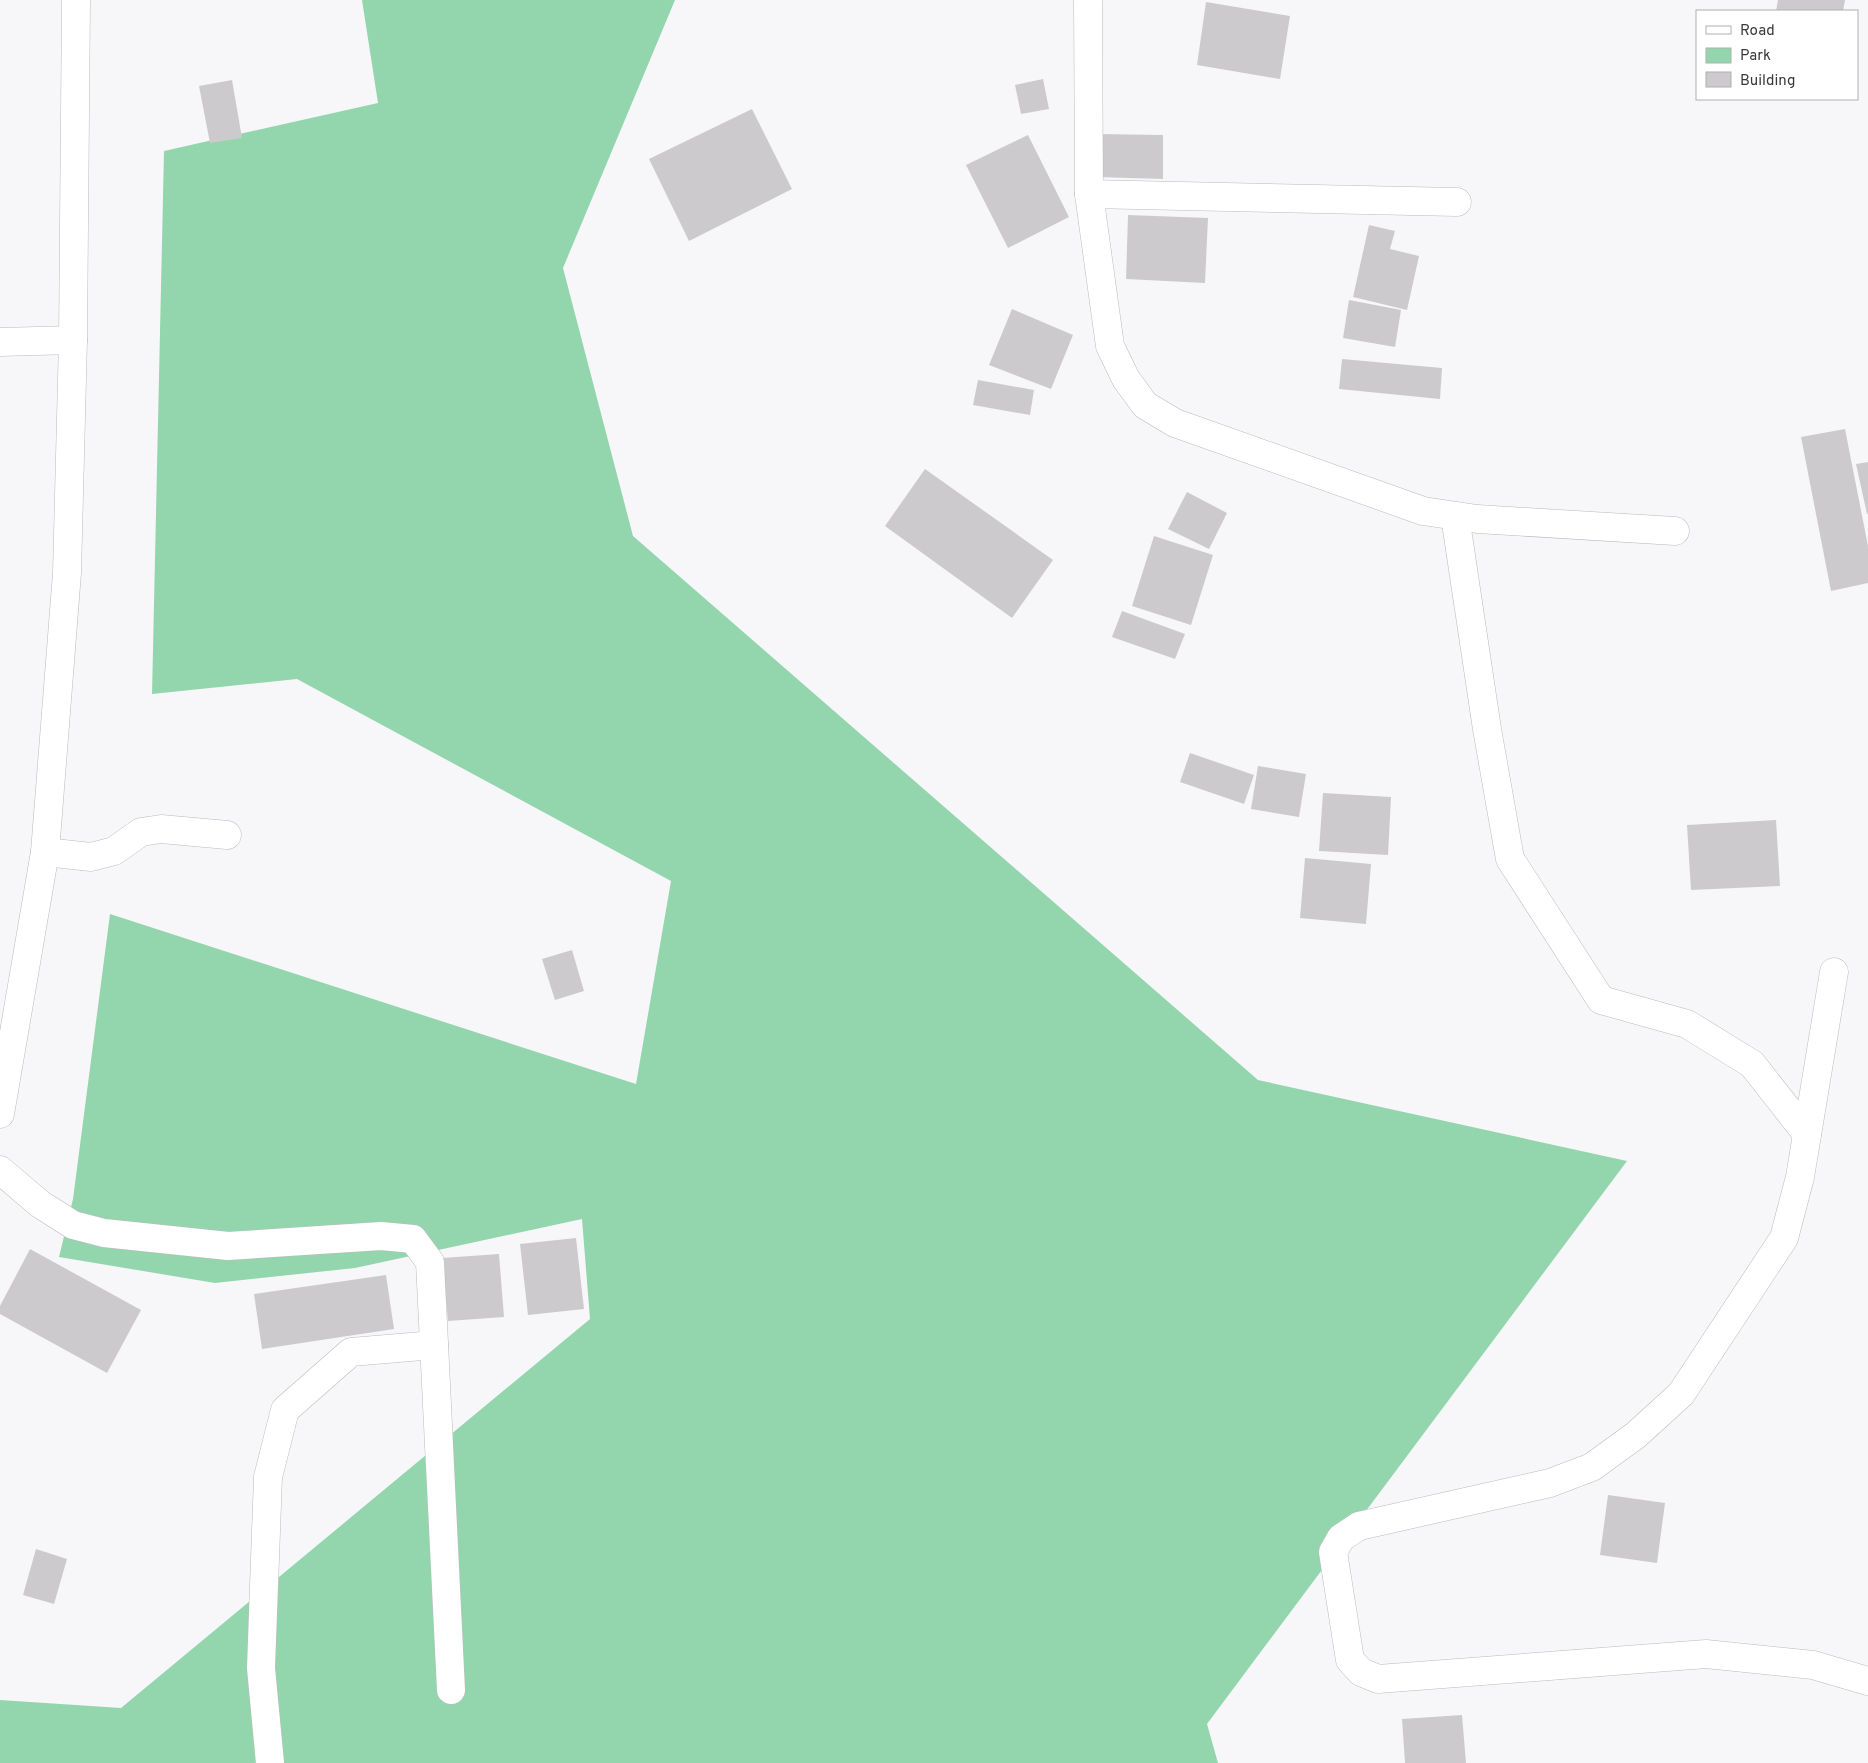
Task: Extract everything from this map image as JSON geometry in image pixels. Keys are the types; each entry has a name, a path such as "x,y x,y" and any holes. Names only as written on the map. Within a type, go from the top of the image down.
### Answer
{"street":[{"path":"0,1114 45,852 67,573 76,0"},
{"path":"1088,0 1090,194 1110,346 1126,379 1145,405 1174,423 1423,512 1477,519 1675,531"},
{"path":"1090,194 1457,202"},
{"path":"0,342 72,340"},
{"path":"1455,516 1487,729 1510,859 1602,1000 1687,1024 1752,1064 1807,1134"},
{"path":"45,852 91,857 114,851 141,832 161,829 227,835"},
{"path":"1834,972 1800,1177 1784,1238 1681,1394 1636,1435 1592,1468 1550,1483 1359,1526 1341,1538 1334,1552 1350,1660 1361,1672 1378,1679 1706,1654 1814,1665 1868,1681"},
{"path":"0,1170 40,1204 73,1225 104,1233 228,1246 381,1236 413,1239 430,1262 451,1690"},
{"path":"270,1763 261,1668 268,1477 285,1410 351,1352 434,1345"}],"green space":[{"path":"362,0 675,0 563,268 633,536 1258,1080 1627,1161 1207,1724 1218,1763 0,1763 0,1700 121,1708 590,1319 582,1219 355,1268 215,1283 59,1257 73,1199 110,914 636,1084 671,881 297,679 152,694 164,151 378,103"}],"building":[{"path":"1778,0 1845,0 1843,10 1776,10"},
{"path":"1206,2 1290,16 1280,79 1197,65"},
{"path":"1043,79 1049,109 1021,114 1015,85"},
{"path":"232,80 242,138 210,143 199,86"},
{"path":"752,109 792,189 689,241 649,159"},
{"path":"1097,134 1163,135 1163,179 1096,177"},
{"path":"1028,135 1069,217 1008,248 966,165"},
{"path":"1128,215 1208,218 1205,283 1126,279"},
{"path":"1369,225 1395,231 1390,249 1419,256 1407,310 1353,297"},
{"path":"1349,300 1401,310 1395,347 1343,338"},
{"path":"1012,309 1073,335 1051,389 989,365"},
{"path":"1342,359 1442,368 1440,399 1339,389"},
{"path":"978,380 1034,390 1030,415 973,405"},
{"path":"1845,429 1868,546 1868,583 1831,591 1801,437"},
{"path":"1868,462 1868,514 1867,514 1856,464"},
{"path":"925,469 1053,560 1012,618 885,526"},
{"path":"1187,492 1227,513 1209,549 1168,529"},
{"path":"1154,536 1213,555 1191,625 1132,606"},
{"path":"1122,611 1185,634 1175,659 1112,637"},
{"path":"1190,753 1254,775 1244,804 1180,782"},
{"path":"1258,766 1306,774 1299,817 1251,809"},
{"path":"1323,793 1391,797 1388,855 1319,851"},
{"path":"1776,820 1780,886 1691,890 1687,825"},
{"path":"1305,858 1371,864 1366,924 1300,918"},
{"path":"572,950 584,991 555,1000 542,959"},
{"path":"576,1238 584,1309 528,1315 520,1244"},
{"path":"30,1249 141,1310 107,1373 0,1314 0,1306"},
{"path":"499,1254 504,1317 448,1321 442,1258"},
{"path":"386,1275 394,1329 262,1349 254,1294"},
{"path":"1608,1495 1665,1503 1657,1563 1600,1555"},
{"path":"36,1549 67,1559 54,1604 23,1595"},
{"path":"1462,1715 1466,1763 1405,1763 1402,1719"}]}
